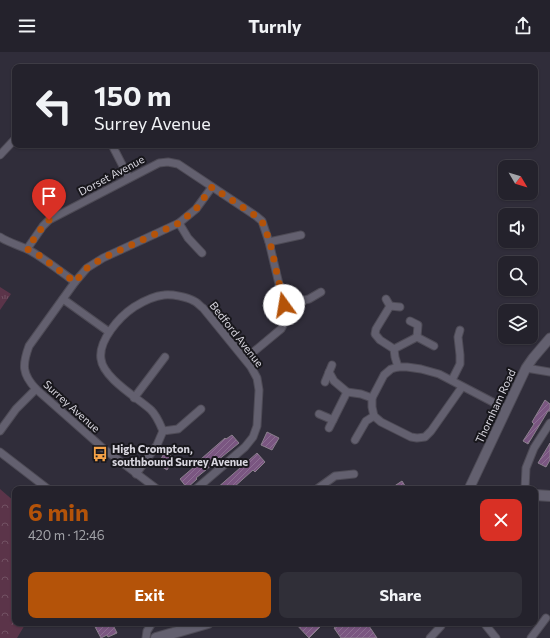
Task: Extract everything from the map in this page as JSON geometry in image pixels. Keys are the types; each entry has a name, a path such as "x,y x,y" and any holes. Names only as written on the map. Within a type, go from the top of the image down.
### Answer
{"main road":[{"path":"538,495 550,496"},
{"path":"156,638 198,626"}],"street":[{"path":"0,155 12,141"},
{"path":"114,148 129,178"},
{"name":"Dorset Avenue","path":"27,249 49,220 159,162 178,164 262,221 270,242 286,320 281,329 245,359"},
{"name":"Surrey Avenue","path":"153,486 104,449 30,383 24,370 25,358 29,346 75,282 87,268 103,258 179,223 196,209 212,187"},
{"path":"179,223 188,238 202,253"},
{"path":"270,242 301,235"},
{"path":"0,237 40,256 75,282"},
{"path":"284,305 309,299 321,292"},
{"name":"Bedford Avenue","path":"163,431 159,421 152,411 134,398 110,377 103,368 100,359 102,346 109,332 121,319 133,308 149,299 165,294 181,296 194,301 203,308 245,359 257,378 259,390 257,426 253,437 245,447 200,486"},
{"path":"63,299 109,332"},
{"path":"386,299 390,306"},
{"path":"390,306 400,307"},
{"path":"390,306 376,329 375,334 380,340 394,349"},
{"path":"410,321 418,325 417,337"},
{"path":"452,380 460,364 458,337 460,330"},
{"path":"394,349 417,337"},
{"path":"417,337 434,346"},
{"name":"Thornham Road","path":"470,486 526,368 550,338"},
{"path":"394,349 398,367"},
{"path":"134,398 165,357"},
{"path":"324,382 332,365"},
{"path":"462,386 431,431 424,437 411,437 381,422 374,416 372,398 384,375 391,369 398,367 421,369 439,374 452,380 506,409"},
{"path":"526,368 550,372"},
{"path":"329,372 334,381 347,392 361,394 372,398"},
{"path":"0,431 16,409 36,389"},
{"path":"329,428 347,392"},
{"path":"136,474 157,445 163,431 178,429 201,408"},
{"path":"319,414 333,420"},
{"path":"355,440 366,421 374,416"},
{"path":"525,486 526,468 531,455 550,422"},
{"path":"0,452 44,486"},
{"path":"321,486 335,476 354,474"},
{"path":"532,638 546,618"},
{"path":"146,638 147,631 150,626"},
{"path":"430,638 441,626"},
{"path":"486,626 496,638"}],"green space":[{"path":"0,287 11,294 0,310"},
{"path":"0,489 12,499 12,626 24,626 17,638 0,638"}],"building":[{"path":"545,400 550,404 550,411 548,411 528,444 523,441 534,424 532,422"},
{"path":"267,432 279,438 272,450 261,445"},
{"path":"232,435 239,443 196,478 197,479 189,486 185,486 180,479 225,438 226,439"},
{"path":"550,443 550,460 546,467 538,463"},
{"path":"165,452 174,458 167,470 158,464"},
{"path":"257,453 265,462 255,472 253,470 235,486 219,486"},
{"path":"402,481 405,486 394,486"},
{"path":"95,626 114,626 117,633 101,638"},
{"path":"298,626 321,626 309,638"},
{"path":"337,626 369,626 377,638 341,638 334,628"}],"place":[{"name":"High Crompton, southbound Surrey Avenue","path":"100,454"}],"route":[{"path":"49,220 27,249 40,256 75,282 87,268 103,258 179,223 196,209 212,187 262,221 270,242 284,305"}]}
